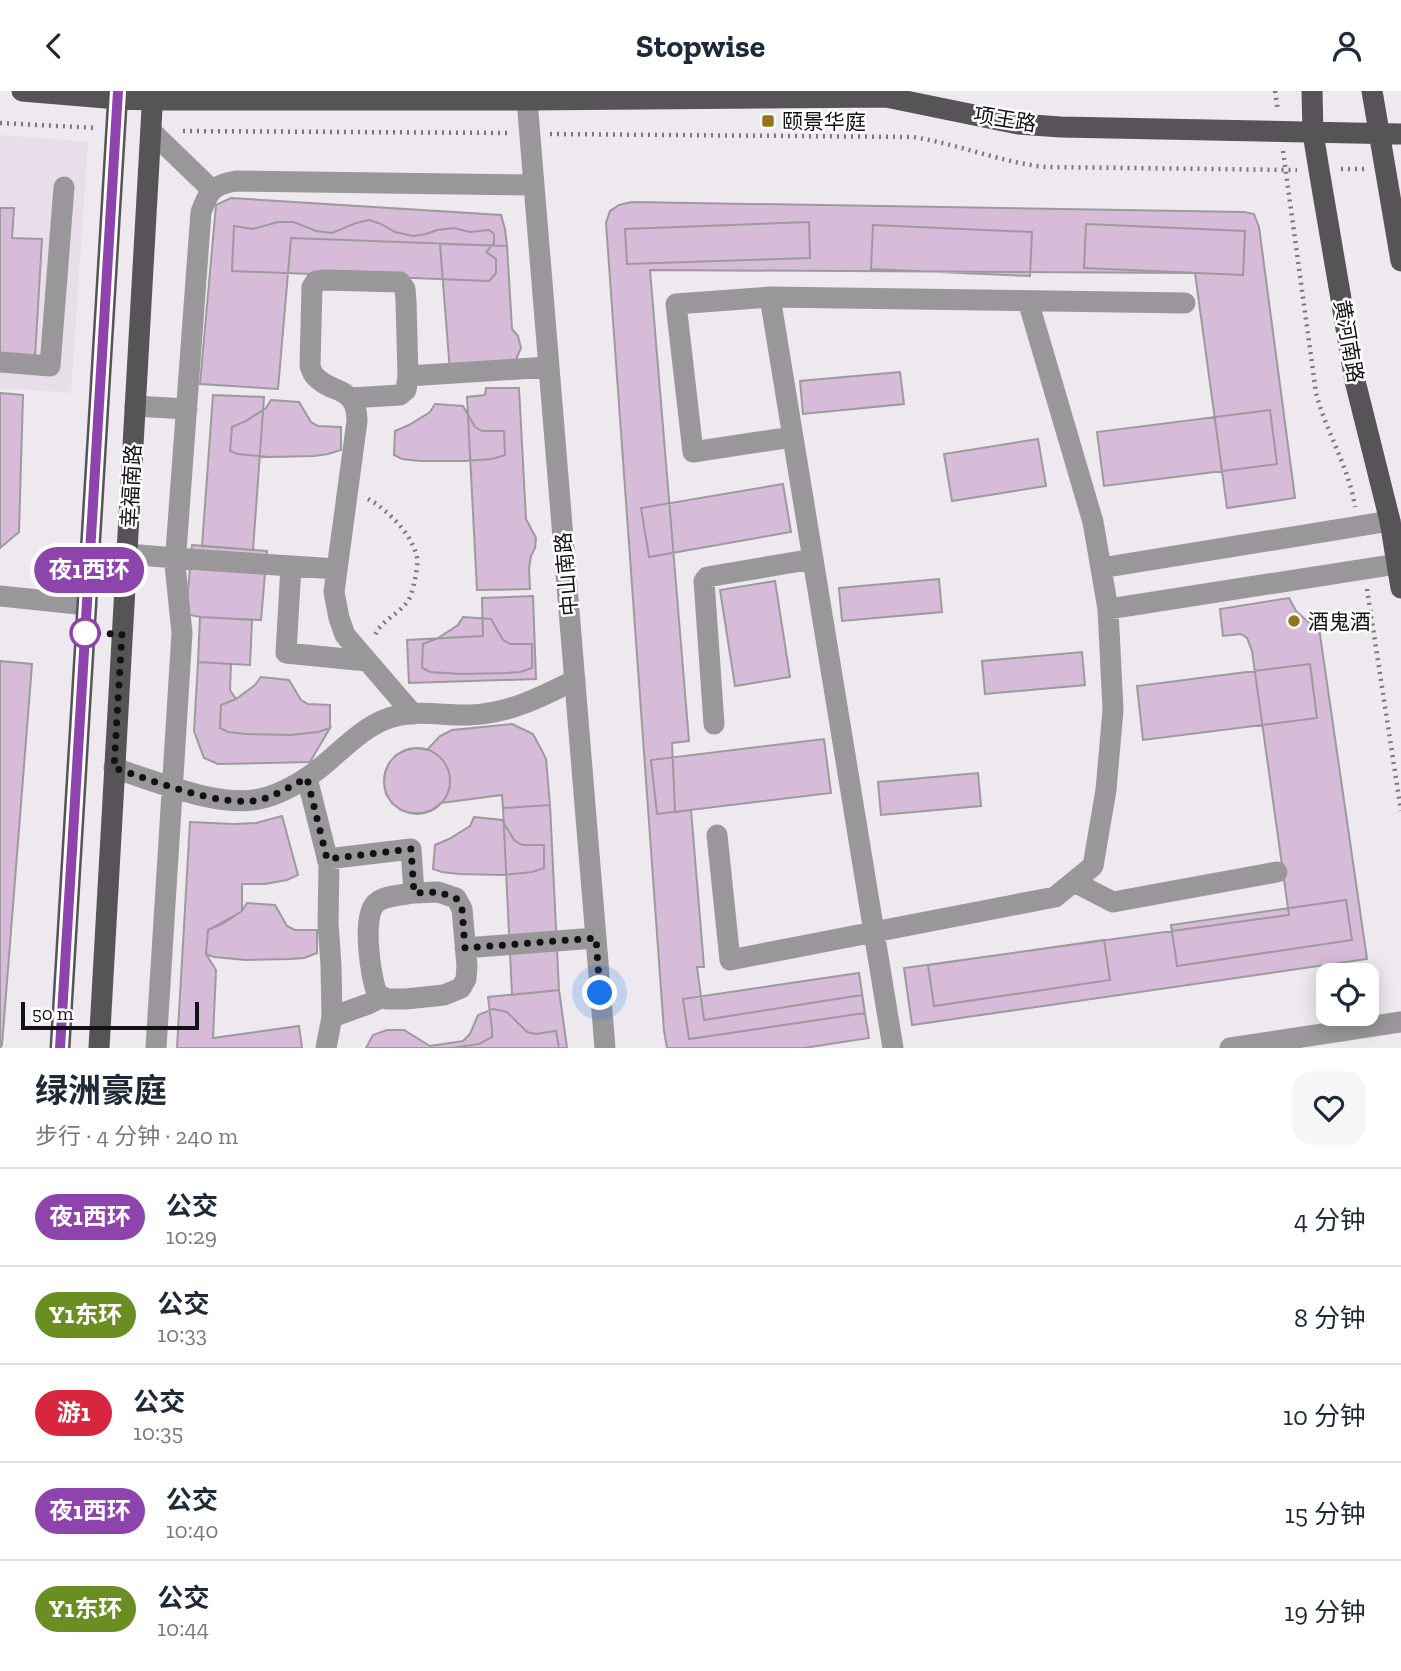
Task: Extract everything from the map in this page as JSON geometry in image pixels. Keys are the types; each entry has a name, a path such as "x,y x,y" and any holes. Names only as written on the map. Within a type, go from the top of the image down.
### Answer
{"main road":[{"name":"项王路","path":"22,91 118,95 527,100 887,97 1018,124 1390,134"},
{"name":"黄河南路","path":"1312,91 1319,170 1355,381 1390,521 1401,588"},
{"path":"1372,91 1390,134 1386,169 1401,261"},
{"name":"幸福南路","path":"60,1048 118,95"},
{"name":"幸福南路","path":"99,1048 153,95"}],"street":[{"name":"中山南路","path":"527,100 605,1048"},
{"path":"151,131 211,190"},
{"path":"156,1048 182,633 175,558 201,212 206,198 211,190 220,184 236,181 534,185"},
{"path":"0,362 50,366 64,187"},
{"path":"350,398 400,395 406,390 408,376 405,289 400,282 316,281 312,287 310,365 313,375 350,398 357,408 334,592 339,618 345,635 413,714"},
{"path":"770,297 893,1048"},
{"path":"793,437 693,452 676,304 770,297 1185,303"},
{"path":"717,835 730,960 1055,897 1093,866 1106,790 1113,710 1108,609 1093,522 1028,301"},
{"path":"408,376 549,367"},
{"path":"135,406 187,409"},
{"path":"1101,568 1390,521"},
{"path":"127,554 337,569"},
{"path":"714,724 704,581 706,577 813,559"},
{"path":"1108,609 1397,564"},
{"path":"291,566 286,653 367,661"},
{"path":"0,596 87,605"},
{"path":"114,768 212,798 243,801 261,799 307,778 370,727 391,717 413,714 493,713 521,705 575,680"},
{"path":"307,778 329,865 328,923 332,1017 326,1048"},
{"path":"327,859 411,849 414,893"},
{"path":"1074,882 1113,902 1277,872"},
{"path":"438,892 456,898 462,909 465,948 466,979 461,988 444,995 387,999 377,994 371,976 368,927 372,911 376,903 387,898 414,893 438,892"},
{"path":"465,948 596,938"},
{"path":"332,1017 382,997"},
{"path":"1230,1048 1401,1022"}],"path":[{"path":"1275,91 1316,393 1353,491 1358,526"},
{"path":"0,123 116,129"},
{"path":"151,131 913,137 938,141 1020,165 1045,167 1386,169"},
{"path":"347,485 394,519 411,542 417,558 409,600 383,622 374,634 367,661"},
{"path":"1365,570 1401,811"}],"shaded area":[{"path":"0,135 88,142 71,393 0,388"}],"building":[{"path":"231,198 501,215 507,246 291,238 278,389 200,384 216,205"},
{"path":"632,202 1244,212 1254,214 1259,227 1295,498 1227,508 1195,273 650,270 689,741 672,743 675,812 691,810 704,967 697,967 704,1020 862,995 869,1038 804,1048 667,1048 606,223 610,211 619,205"},
{"path":"0,208 14,208 12,238 42,239 35,357 0,355"},
{"path":"369,220 395,232 413,236 454,228 470,232 489,230 494,234 494,243 486,252 496,259 496,273 489,281 232,271 234,226 253,229 278,222 294,222 316,231 332,233"},
{"path":"809,222 810,258 627,264 625,229"},
{"path":"1086,224 1245,231 1243,275 1084,268"},
{"path":"873,225 1032,232 1030,276 871,269"},
{"path":"440,244 507,246 512,329 518,336 521,348 517,367 450,372"},
{"path":"900,372 904,404 803,414 800,381"},
{"path":"486,388 519,388 526,519 536,538 529,568 530,589 477,590 467,397 485,395"},
{"path":"0,393 23,395 19,532 0,548"},
{"path":"213,395 264,397 253,550 202,546"},
{"path":"271,400 299,402 311,422 318,426 341,427 341,450 314,456 270,457 230,451 232,427 266,408"},
{"path":"435,404 463,406 475,427 482,431 504,431 505,455 465,461 420,461 394,455 395,431 430,412"},
{"path":"1270,410 1277,464 1104,486 1097,432"},
{"path":"1038,439 1046,486 952,501 944,454"},
{"path":"783,484 791,532 649,557 641,508"},
{"path":"192,545 267,551 261,620 186,614"},
{"path":"939,579 942,612 842,621 839,588"},
{"path":"775,581 790,677 735,686 720,590"},
{"path":"533,596 536,679 409,683 407,640 483,636 482,598"},
{"path":"1289,598 1296,611 1319,628 1367,959 1316,963 1316,966 912,1025 904,968 1289,915 1252,651 1247,638 1241,634 1223,636 1220,609"},
{"path":"200,617 252,620 250,665 198,662"},
{"path":"463,617 491,619 503,640 510,644 532,644 532,668 520,672 461,674 430,672 422,668 423,644 458,625"},
{"path":"1082,652 1085,685 985,694 982,661"},
{"path":"0,661 32,664 0,1048"},
{"path":"198,662 231,664 230,690 236,699 221,705 220,728 228,732 291,735 330,728 310,762 218,764 204,758 194,731"},
{"path":"1310,664 1317,718 1143,740 1137,686"},
{"path":"261,677 289,680 301,700 308,704 330,705 330,728 291,735 246,734 220,728 221,705 236,699"},
{"path":"512,724 533,734 546,759 550,805 503,808 502,795 441,803 432,810 411,813 401,810 386,794 385,773 396,755 416,748 427,750 440,736 452,730"},
{"path":"824,739 831,793 657,814 651,760"},
{"path":"417,748 440,758 450,781 440,804 417,814 394,804 384,781 394,758"},
{"path":"978,773 981,806 881,815 878,782"},
{"path":"550,805 559,990 512,995 503,808"},
{"path":"282,816 298,875 265,884 242,884 242,911 208,930 206,954 216,970 213,1038 299,1026 302,1048 177,1048 190,822 256,823"},
{"path":"474,817 502,820 514,840 522,845 544,845 544,868 504,875 459,874 433,869 435,845 470,826"},
{"path":"1346,900 1352,940 1177,966 1171,925"},
{"path":"247,903 275,905 287,926 295,930 317,930 317,953 304,958 246,960 206,954 208,930 242,911"},
{"path":"1104,940 1110,980 934,1006 928,965"},
{"path":"859,973 865,1013 689,1039 683,999"},
{"path":"559,990 567,1048 452,1048 479,1044 492,1037 488,997"},
{"path":"493,1009 507,1012 527,1032 536,1034 556,1031 559,1048 366,1048 373,1035 387,1030 404,1030 430,1046 463,1041 470,1034 478,1015"}],"bus line":[{"name":"夜1西环","path":"60,1048 118,91"}],"place":[{"name":"颐景华庭","path":"768,121"},
{"name":"酒鬼酒","path":"1294,621"}],"route":[{"path":"85,633 122,634 114,768 212,798 243,801 261,799 307,778 327,859 411,849 414,893 438,892 456,898 462,909 465,948 596,938 600,993"}]}
